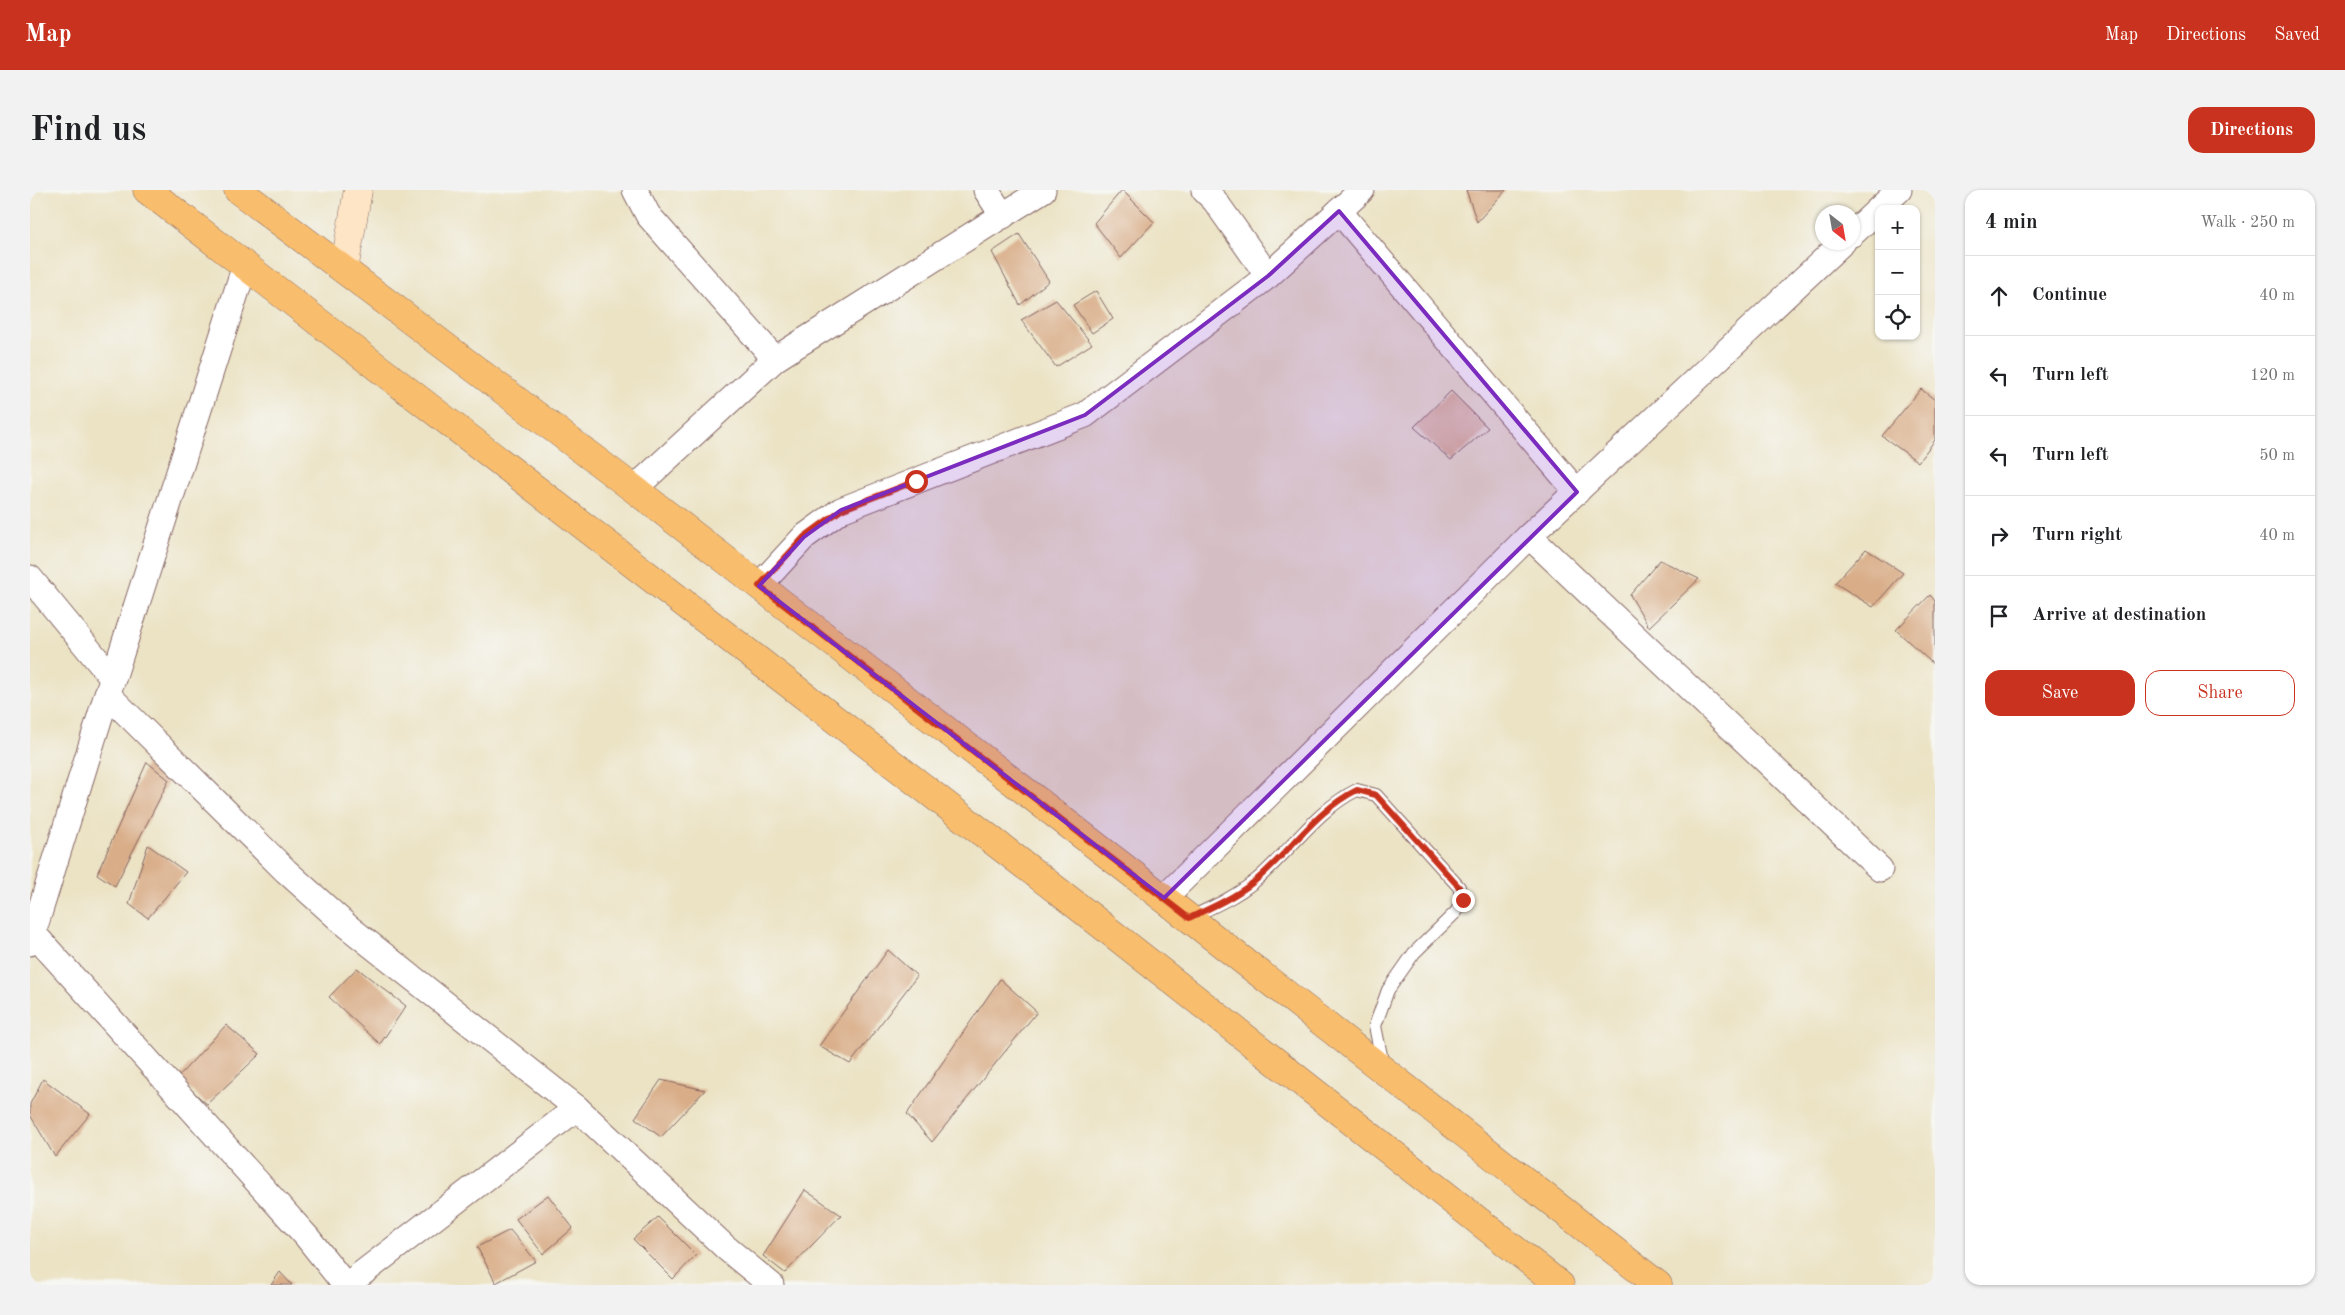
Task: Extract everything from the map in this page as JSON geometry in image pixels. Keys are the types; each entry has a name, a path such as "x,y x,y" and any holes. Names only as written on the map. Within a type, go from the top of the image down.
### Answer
{"main road":[{"path":"147,190 1071,900 1560,1285"},
{"path":"238,190 634,488 1164,898 1658,1285"}],"street":[{"path":"344,270 358,190"},
{"path":"635,190 648,215 775,358"},
{"path":"986,190 1003,216"},
{"path":"634,488 775,358 1043,190"},
{"path":"1204,190 1215,201 1268,276"},
{"path":"759,586 804,537 841,510 1085,415 1268,276 1362,190"},
{"path":"1883,205 1899,190"},
{"path":"1339,211 1577,492"},
{"path":"1860,227 1875,213"},
{"path":"1164,898 1529,536 1834,250"},
{"path":"245,266 110,687 36,900 32,938 307,1237 346,1285 577,1108"},
{"path":"1529,536 1880,869"},
{"path":"30,578 110,687 286,871 347,926 577,1108 725,1247 771,1285"}],"lane":[{"path":"1189,918 1232,898 1256,880 1338,799 1357,790 1376,795 1459,887 1463,900 1456,912 1414,953 1388,990 1375,1026 1384,1070"}],"highlighted area":[{"path":"1339,211 1577,492 1164,898 759,586 804,537 841,510 1085,415 1268,276"}],"building":[{"path":"1122,190 1154,222 1121,258 1094,223"},
{"path":"1466,190 1506,190 1477,222"},
{"path":"1019,234 1049,281 1020,305 992,252"},
{"path":"1096,291 1113,319 1092,333 1073,305"},
{"path":"1056,300 1092,344 1056,367 1021,320"},
{"path":"1921,389 1935,400 1935,440 1918,462 1882,436"},
{"path":"1451,391 1488,428 1451,460 1414,427"},
{"path":"1866,549 1903,573 1873,607 1835,583"},
{"path":"1660,560 1699,579 1649,627 1630,595"},
{"path":"1930,595 1935,601 1935,662 1933,664 1896,630"},
{"path":"147,762 169,780 115,886 97,874"},
{"path":"148,845 186,872 148,918 129,904"},
{"path":"888,950 917,976 850,1064 819,1046"},
{"path":"357,968 406,1006 380,1044 329,997"},
{"path":"1000,979 1037,1012 932,1142 907,1114"},
{"path":"226,1025 260,1054 207,1104 177,1078"},
{"path":"43,1079 90,1114 55,1157 30,1115 30,1104"},
{"path":"661,1080 705,1090 661,1137 635,1118"},
{"path":"805,1190 841,1215 785,1273 763,1256"},
{"path":"548,1195 573,1228 543,1254 516,1219"},
{"path":"658,1217 696,1255 673,1279 633,1239"},
{"path":"510,1230 536,1261 496,1283 477,1247"},
{"path":"280,1272 292,1285 271,1285"}],"route":[{"path":"916,481 841,510 804,537 759,586 1189,918 1232,898 1256,880 1338,799 1357,790 1376,795 1459,887 1463,900"}]}
